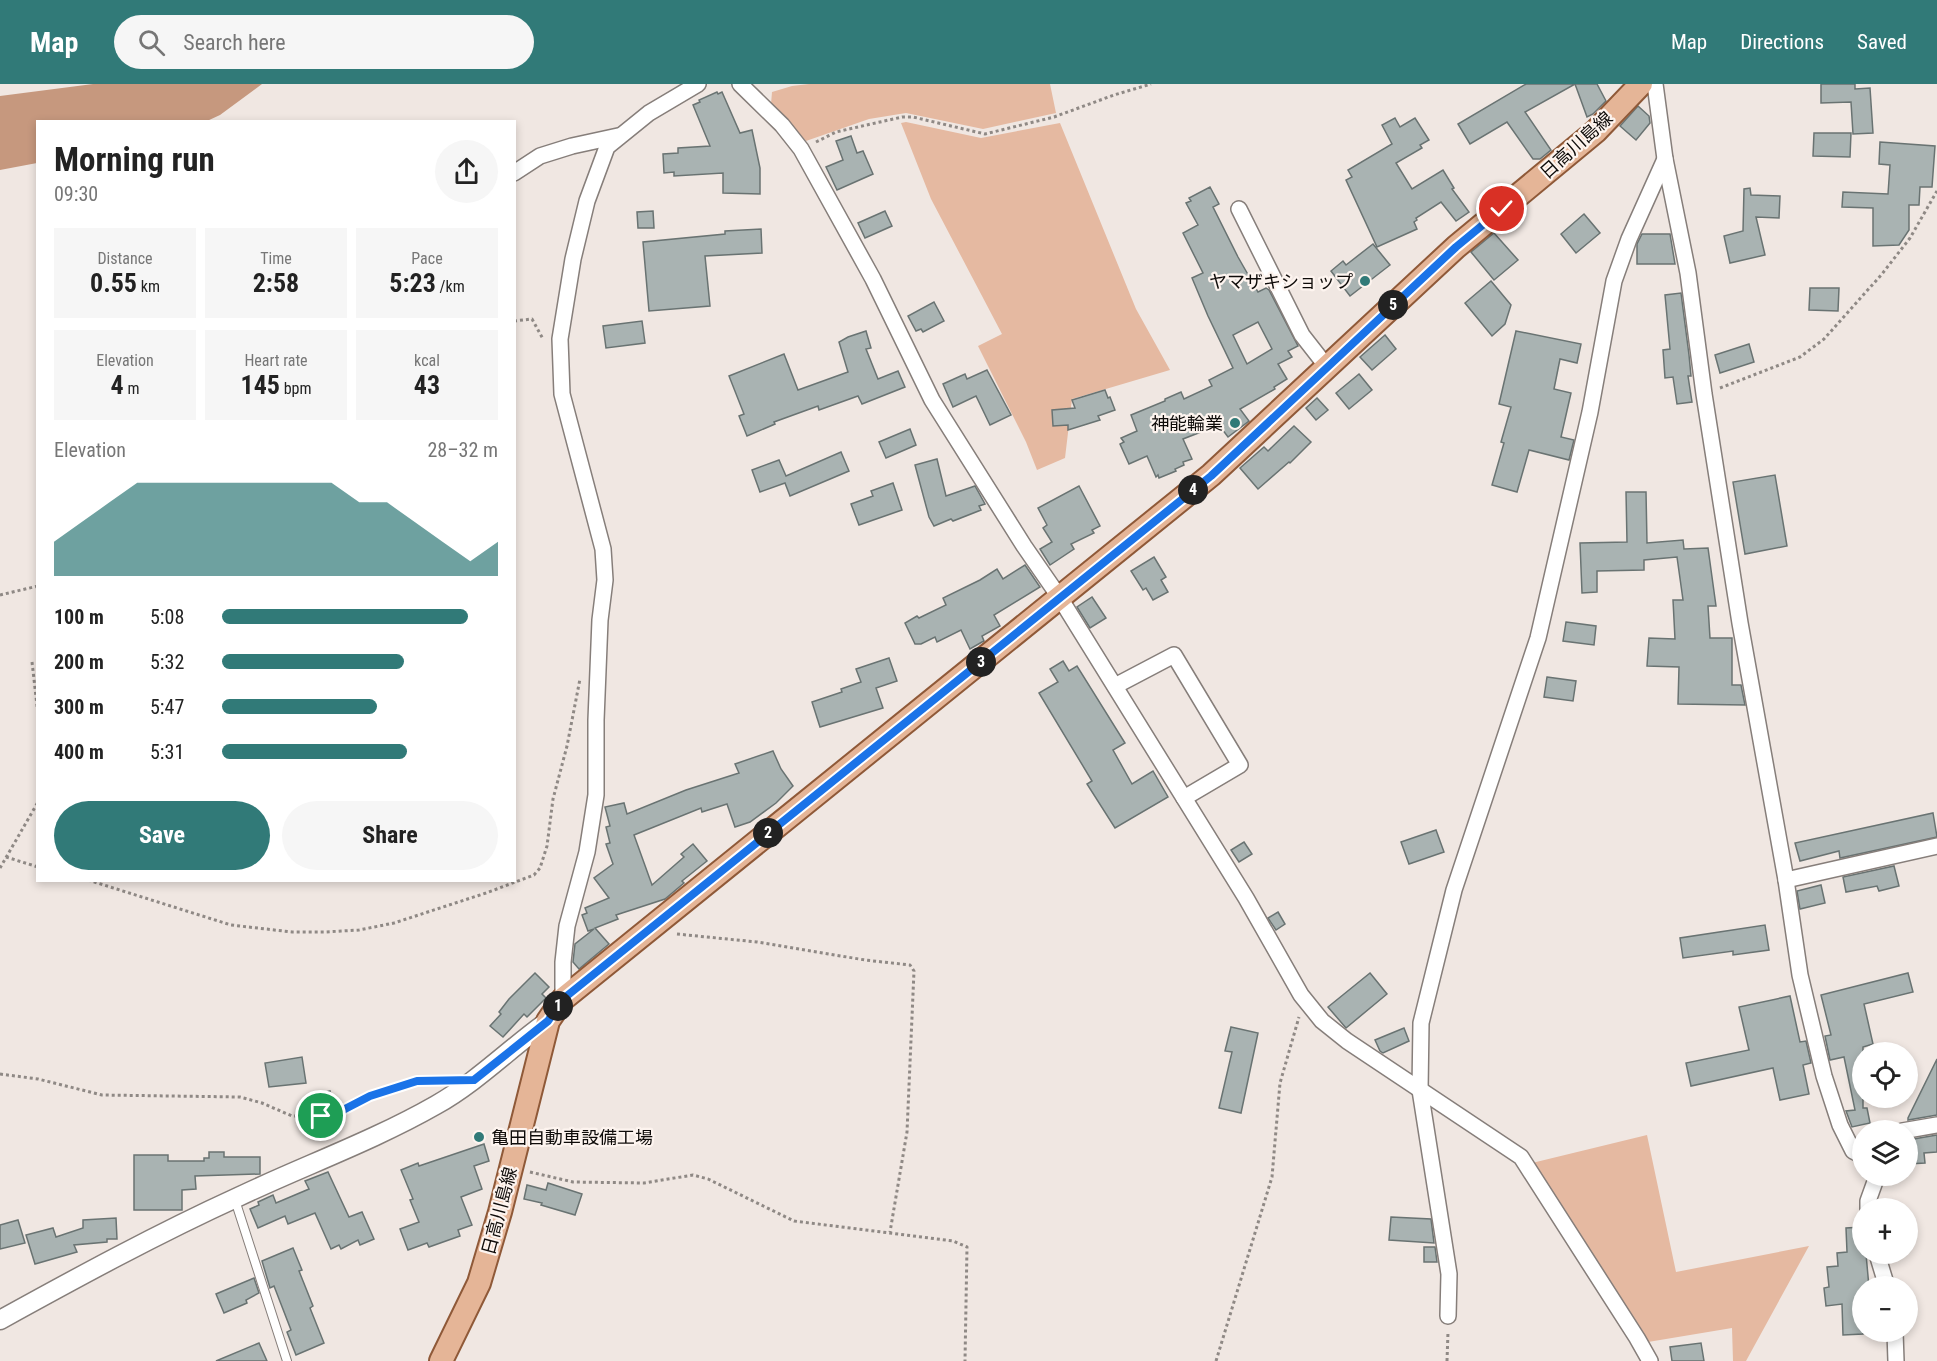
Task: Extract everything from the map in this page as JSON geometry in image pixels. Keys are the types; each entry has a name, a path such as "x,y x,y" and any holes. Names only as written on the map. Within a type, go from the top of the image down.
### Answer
{"main road":[{"name":"日高川島線","path":"441,1361 479,1283 548,1021 563,999 1211,476 1456,247 1596,131 1641,84"}],"street":[{"path":"563,999 563,962 567,926 587,852 596,795 596,720 604,580 603,549 562,394 560,339 573,259 587,201 607,147 649,113 698,84"},
{"path":"740,84 782,125 801,149 873,279 932,400 1024,546 1060,598 1246,898 1304,999 1322,1021 1347,1041 1521,1157 1650,1361"},
{"path":"1655,84 1665,159 1688,273 1704,394 1740,623 1786,880 1800,975 1824,1076 1840,1125 1852,1150"},
{"path":"516,172 540,156 572,146 621,136"},
{"path":"1448,1316 1449,1274 1420,1090 1421,1023 1454,890 1538,638 1590,412 1614,281 1629,239 1665,159"},
{"path":"1239,208 1302,335 1327,367"},
{"path":"1114,686 1174,655 1240,765 1184,798"},
{"path":"1786,880 1937,846"},
{"path":"0,1320 234,1198 398,1125 436,1105 474,1080 548,1021"},
{"path":"1918,1128 1937,1125"},
{"path":"1895,1342 1896,1361"}],"lane":[{"path":"234,1198 287,1361"}],"path":[{"path":"801,149 836,132 902,117 913,117 985,134 1054,117 1151,84"},
{"path":"1704,394 1800,357 1824,339 1882,274 1910,238 1937,191"},
{"path":"516,321 532,319 543,339 560,339"},
{"path":"0,595 36,586"},
{"path":"32,662 36,697"},
{"path":"516,882 534,875 540,868 548,846 553,799 567,746 582,669"},
{"path":"0,868 36,805"},
{"path":"6,857 36,866"},
{"path":"94,882 231,925 303,932 359,930 394,923 515,882"},
{"path":"660,920 675,934 757,942 910,965 914,971 907,1132 890,1232"},
{"path":"1216,1361 1272,1177 1280,1083 1304,999"},
{"path":"0,1074 38,1079 102,1095 240,1097 262,1103 292,1116 321,1116 343,1110 370,1096 417,1081 474,1080"},
{"path":"511,1168 573,1182 644,1183 693,1175 708,1179 794,1221 953,1240 967,1247 965,1361"},
{"path":"1447,1361 1448,1316"}],"shaded area":[{"path":"93,84 262,84 220,115 209,120 36,120 36,163 0,170 0,96"},
{"path":"809,84 1050,84 1056,113 983,129 906,113 869,119 806,141 771,104 772,92"},
{"path":"906,122 981,138 1060,123 1136,309 1170,370 1072,399 1065,458 1037,470 1026,442 978,346 1002,334 931,199 901,123"},
{"path":"1647,1135 1676,1272 1809,1246 1746,1361 1733,1361 1732,1328 1648,1342 1532,1163"}],"building":[{"path":"1526,84 1575,84 1525,112 1551,150 1540,159 1533,159 1507,122 1470,144 1458,124"},
{"path":"1575,84 1597,84 1606,101 1587,117"},
{"path":"1821,84 1855,84 1855,89 1870,88 1873,133 1853,134 1851,102 1821,103"},
{"path":"717,92 718,94 722,92 740,133 752,130 760,168 760,194 723,193 723,173 674,176 674,172 664,173 663,154 678,153 678,148 710,146 693,105"},
{"path":"1638,106 1649,116 1650,123 1636,140 1620,126"},
{"path":"1395,118 1400,127 1415,118 1429,140 1420,145 1422,148 1396,163 1412,189 1443,170 1454,188 1452,189 1469,212 1456,221 1441,202 1416,218 1414,222 1417,229 1377,247 1346,180 1352,177 1348,170 1392,144 1382,125"},
{"path":"1814,133 1851,133 1850,157 1813,156"},
{"path":"851,136 857,153 863,151 873,174 837,190 826,167 843,160 836,141"},
{"path":"1880,142 1935,146 1932,187 1920,187 1919,205 1909,205 1909,230 1899,245 1873,246 1873,208 1842,207 1843,192 1888,194 1890,165 1879,164"},
{"path":"1210,187 1219,204 1213,207 1238,257 1258,292 1266,288 1269,290 1298,346 1288,351 1292,357 1278,364 1287,379 1274,387 1275,389 1240,409 1249,421 1228,437 1219,425 1183,439 1192,459 1183,462 1184,465 1175,469 1176,471 1159,478 1158,475 1156,477 1147,456 1129,464 1120,444 1124,442 1121,438 1137,431 1131,415 1181,392 1184,399 1212,386 1209,380 1233,368 1192,278 1203,273 1183,233 1198,225 1186,203 1191,201 1189,198","holes":["1258,322 1272,349 1247,364 1233,335"]},
{"path":"1750,188 1751,195 1780,196 1779,218 1756,217 1765,255 1730,263 1724,236 1743,231 1744,189"},
{"path":"653,211 654,228 638,228 637,212"},
{"path":"885,211 892,226 865,238 858,223"},
{"path":"1584,214 1600,233 1576,253 1561,234"},
{"path":"761,229 762,253 705,256 710,306 649,311 643,242 725,234 725,231"},
{"path":"1494,233 1518,260 1494,280 1471,252"},
{"path":"1642,234 1670,234 1675,264 1637,264 1637,244"},
{"path":"1373,244 1390,265 1350,296 1331,271 1343,261 1346,265"},
{"path":"1491,281 1511,305 1505,324 1492,336 1465,303"},
{"path":"1810,288 1839,288 1838,311 1809,310"},
{"path":"1681,293 1692,402 1677,404 1673,377 1665,378 1663,350 1670,349 1665,295"},
{"path":"934,302 944,321 923,332 921,329 916,331 908,316"},
{"path":"642,321 645,343 606,348 603,326"},
{"path":"866,331 871,348 866,349 878,379 898,371 905,387 862,404 858,396 819,410 818,406 774,422 775,424 747,436 739,416 744,414 729,376 784,354 798,390 848,372 839,342"},
{"path":"1516,331 1581,344 1577,363 1560,359 1554,389 1571,393 1561,437 1574,440 1569,460 1529,450 1517,492 1492,485 1511,407 1499,404"},
{"path":"1385,335 1396,349 1372,370 1360,357"},
{"path":"1749,344 1754,362 1720,373 1715,355"},
{"path":"987,370 1011,415 990,425 976,396 953,407 943,384 965,374 967,379"},
{"path":"1359,374 1372,390 1349,409 1336,393"},
{"path":"1105,390 1115,410 1098,416 1100,420 1068,430 1068,425 1053,426 1052,410 1075,408 1072,400"},
{"path":"1317,398 1328,410 1316,420 1306,408"},
{"path":"1294,426 1311,442 1258,489 1240,468 1264,447 1268,451"},
{"path":"910,429 916,445 886,458 879,442"},
{"path":"841,452 849,471 790,496 785,483 760,492 752,470 779,460 786,476"},
{"path":"937,459 946,496 975,486 985,504 979,506 981,510 934,526 929,517 915,465"},
{"path":"1775,475 1787,546 1745,554 1733,482"},
{"path":"893,483 902,510 859,525 851,504 873,496 871,491"},
{"path":"1079,486 1100,526 1092,530 1094,533 1071,544 1074,549 1050,565 1040,549 1052,542 1043,528 1047,525 1038,508"},
{"path":"1626,492 1646,492 1647,543 1683,540 1684,549 1708,548 1716,606 1708,606 1710,638 1732,638 1732,685 1741,685 1745,705 1678,704 1679,667 1647,666 1649,638 1675,639 1673,600 1683,600 1677,557 1644,560 1644,570 1597,571 1597,592 1582,593 1580,543 1627,542"},
{"path":"1154,557 1166,577 1161,580 1168,592 1153,600 1146,588 1143,590 1131,571"},
{"path":"1025,565 1040,587 994,615 1000,626 982,636 984,641 970,649 961,630 937,642 935,637 921,644 915,644 905,623 946,605 943,598 997,569 1003,579"},
{"path":"1092,597 1106,618 1090,628 1077,607"},
{"path":"1566,622 1596,626 1594,645 1563,641"},
{"path":"889,658 897,681 876,688 883,708 820,727 812,702 842,692 841,689 861,682 856,669"},
{"path":"1063,661 1069,671 1077,666 1125,743 1113,750 1132,784 1153,771 1168,797 1115,828 1087,784 1092,781 1039,693 1058,682 1050,669"},
{"path":"1547,677 1576,681 1573,701 1544,697"},
{"path":"773,751 781,769 793,786 776,803 750,822 735,827 727,804 702,812 701,808 634,835 652,885 684,857 681,854 693,844 707,861 682,881 684,883 665,899 616,915 618,919 595,928 609,944 579,969 573,962 575,944 594,929 588,931 582,915 587,913 585,908 609,898 594,878 613,864 606,844 610,843 606,827 610,826 605,807 624,803 627,814 686,790 739,773 735,764"},
{"path":"1933,813 1937,837 1840,858 1839,851 1800,861 1795,843"},
{"path":"1436,830 1444,852 1409,864 1401,842"},
{"path":"1244,842 1252,854 1239,862 1231,850"},
{"path":"1894,866 1899,886 1879,891 1877,886 1846,892 1843,877"},
{"path":"1821,885 1825,903 1800,909 1797,891"},
{"path":"1278,912 1285,924 1276,930 1268,918"},
{"path":"1765,925 1769,950 1733,955 1733,951 1683,958 1680,938"},
{"path":"535,973 549,987 542,994 546,998 527,1017 524,1014 503,1037 490,1026 501,1014 499,1012 509,999"},
{"path":"1370,973 1387,994 1346,1028 1328,1007"},
{"path":"1908,973 1913,992 1864,1004 1873,1042 1852,1042 1852,1096 1844,1057 1830,1060 1825,1036 1831,1035 1821,995"},
{"path":"1790,996 1800,1042 1806,1041 1811,1063 1803,1065 1809,1094 1780,1100 1773,1068 1691,1086 1686,1063 1749,1050 1739,1007"},
{"path":"1231,1027 1258,1033 1241,1113 1219,1108 1232,1052 1225,1051"},
{"path":"1404,1028 1409,1041 1383,1053 1380,1051 1375,1040"},
{"path":"302,1057 306,1083 269,1087 265,1063"},
{"path":"1937,1059 1937,1115 1908,1120 1913,1108 1918,1108 1918,1098"},
{"path":"330,1091 335,1107 308,1114 304,1098"},
{"path":"1855,1108 1867,1108 1869,1120 1852,1120 1852,1127 1846,1111 1855,1110"},
{"path":"1937,1135 1937,1152 1924,1153 1925,1163 1918,1163 1918,1138"},
{"path":"484,1144 489,1161 474,1166 482,1189 461,1197 472,1225 458,1230 460,1236 429,1247 427,1243 408,1250 400,1229 419,1222 410,1200 413,1199 401,1170"},
{"path":"209,1152 224,1152 224,1157 260,1157 260,1174 195,1176 196,1189 182,1190 182,1210 134,1210 134,1155 168,1155 168,1161 204,1161 204,1158 209,1158"},
{"path":"328,1172 349,1217 362,1212 374,1239 360,1245 358,1240 341,1249 339,1245 331,1249 315,1213 288,1224 285,1216 258,1228 250,1209 259,1205 258,1202 273,1195 276,1203 309,1189 305,1181"},
{"path":"548,1183 582,1194 575,1215 524,1199 527,1185 546,1190"},
{"path":"1391,1217 1431,1219 1434,1243 1389,1240"},
{"path":"116,1218 117,1239 74,1245 77,1252 35,1264 26,1235 53,1228 56,1237 83,1228 83,1220"},
{"path":"18,1220 25,1243 0,1249 0,1225"},
{"path":"1846,1228 1852,1228 1852,1264 1867,1264 1868,1276 1852,1276 1852,1335 1843,1335 1842,1304 1826,1306 1824,1288 1829,1287 1827,1267 1838,1266 1837,1253 1847,1252"},
{"path":"1424,1247 1435,1247 1437,1262 1424,1262"},
{"path":"293,1248 302,1270 299,1271 313,1306 310,1308 324,1343 296,1355 287,1332 291,1330 274,1286 270,1288 262,1261"},
{"path":"254,1278 259,1293 246,1300 247,1303 224,1313 216,1294"},
{"path":"259,1343 267,1361 216,1361"},
{"path":"1701,1343 1704,1361 1672,1361 1670,1347"}],"place":[{"name":"ヤマザキショップ","path":"1365,281"},
{"name":"神能輪業","path":"1235,423"},
{"name":"亀田自動車設備工場","path":"479,1137"}],"route":[{"path":"321,1116 343,1110 370,1096 417,1081 474,1080 548,1021 563,999 1211,476 1456,247 1502,209"}]}
